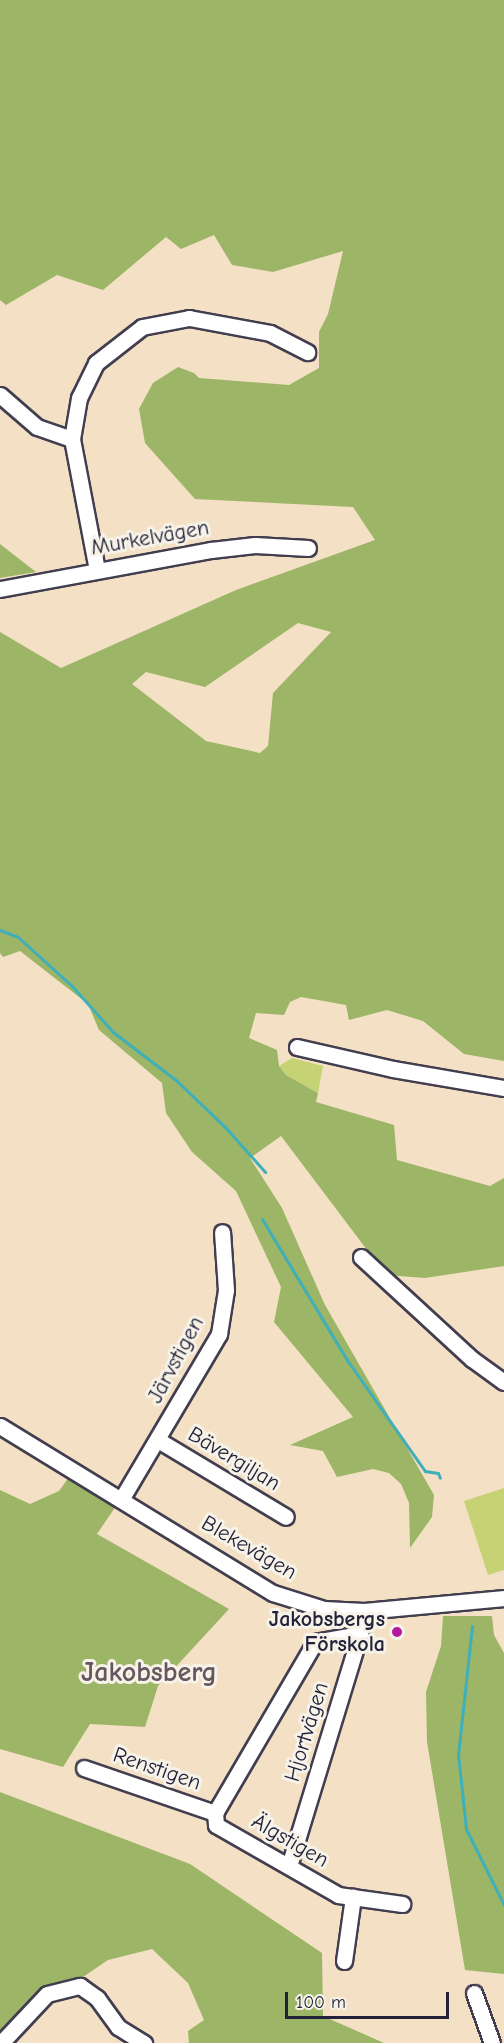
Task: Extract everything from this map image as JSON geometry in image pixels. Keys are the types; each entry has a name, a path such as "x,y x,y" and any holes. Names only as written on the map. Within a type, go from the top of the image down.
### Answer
{"street":[{"path":"97,570 72,439 79,398 96,363 141,327 189,318 225,322 270,333 307,352"},
{"path":"0,395 37,427 72,439"},
{"name":"Murkelvägen","path":"0,588 211,550 255,545 308,548"},
{"path":"297,1047 393,1069 504,1088"},
{"name":"Järvstigen","path":"122,1498 219,1334 226,1290 222,1232"},
{"path":"361,1257 472,1359 504,1382"},
{"name":"Blekevägen","path":"0,1426 122,1498 273,1593 324,1609 364,1611 504,1598"},
{"name":"Bävergiljan","path":"158,1440 286,1517"},
{"name":"Hjortvägen","path":"289,1866 360,1634 364,1611"},
{"path":"215,1813 315,1642 360,1634"},
{"name":"Renstigen","path":"84,1768 215,1813"},
{"name":"Älgstigen","path":"215,1813 216,1825 338,1894 402,1904"},
{"path":"344,1961 353,1897"},
{"path":"1,2043 36,2001 56,1989 80,1986 97,1998 118,2027 144,2043"},
{"path":"474,1993 492,2043"}],"green space":[{"path":"0,0 504,0 504,1061 464,1054 423,1021 387,1010 349,1020 346,1005 301,997 290,1002 284,1015 256,1013 249,1038 277,1050 279,1066 286,1075 318,1093 316,1102 394,1125 397,1160 490,1186 504,1178 504,1266 425,1278 386,1275 281,1136 250,1158 282,1208 325,1305 434,1495 432,1517 410,1548 409,1503 401,1484 389,1473 373,1469 337,1477 323,1451 290,1445 353,1417 274,1322 281,1287 236,1191 192,1152 166,1113 162,1083 99,1030 88,1004 20,951 3,957 0,953 0,632 61,668 236,590 375,540 353,507 195,499 145,443 139,409 153,383 178,367 194,373 199,378 289,385 319,368 319,332 328,314 343,251 273,272 232,265 214,235 181,249 166,237 103,290 57,275 6,305 0,300","holes":["298,623 331,632 273,693 268,746 260,753 206,741 132,684 146,672 205,687"]},
{"path":"0,544 36,572 0,578"},
{"path":"292,1058 323,1066 318,1093 286,1075 279,1066"},
{"path":"69,1477 116,1506 97,1534 229,1609 158,1686 145,1727 90,1724 63,1767 0,1749 0,1490 30,1504 59,1491"},
{"path":"504,1488 504,1570 488,1575 464,1501"},
{"path":"443,1616 492,1616 494,1635 504,1653 504,1974 465,1970 427,1742 426,1692 441,1646"},
{"path":"0,1792 190,1864 322,1953 323,2016 384,2043 189,2043 188,2031 204,2020 188,1983 152,1949 108,1960 80,1979 44,1988 0,2035"}],"waterway":[{"path":"0,930 18,937 72,986 113,1032 177,1081 226,1128 265,1172"},
{"path":"262,1219 347,1360 425,1471 438,1473 440,1478"},
{"path":"472,1626 458,1754 466,1829 504,1905"}],"place":[{"name":"Jakobsbergs Förskola","path":"397,1632"}],"district":[{"name":"Jakobsberg","path":"149,1672"}]}
